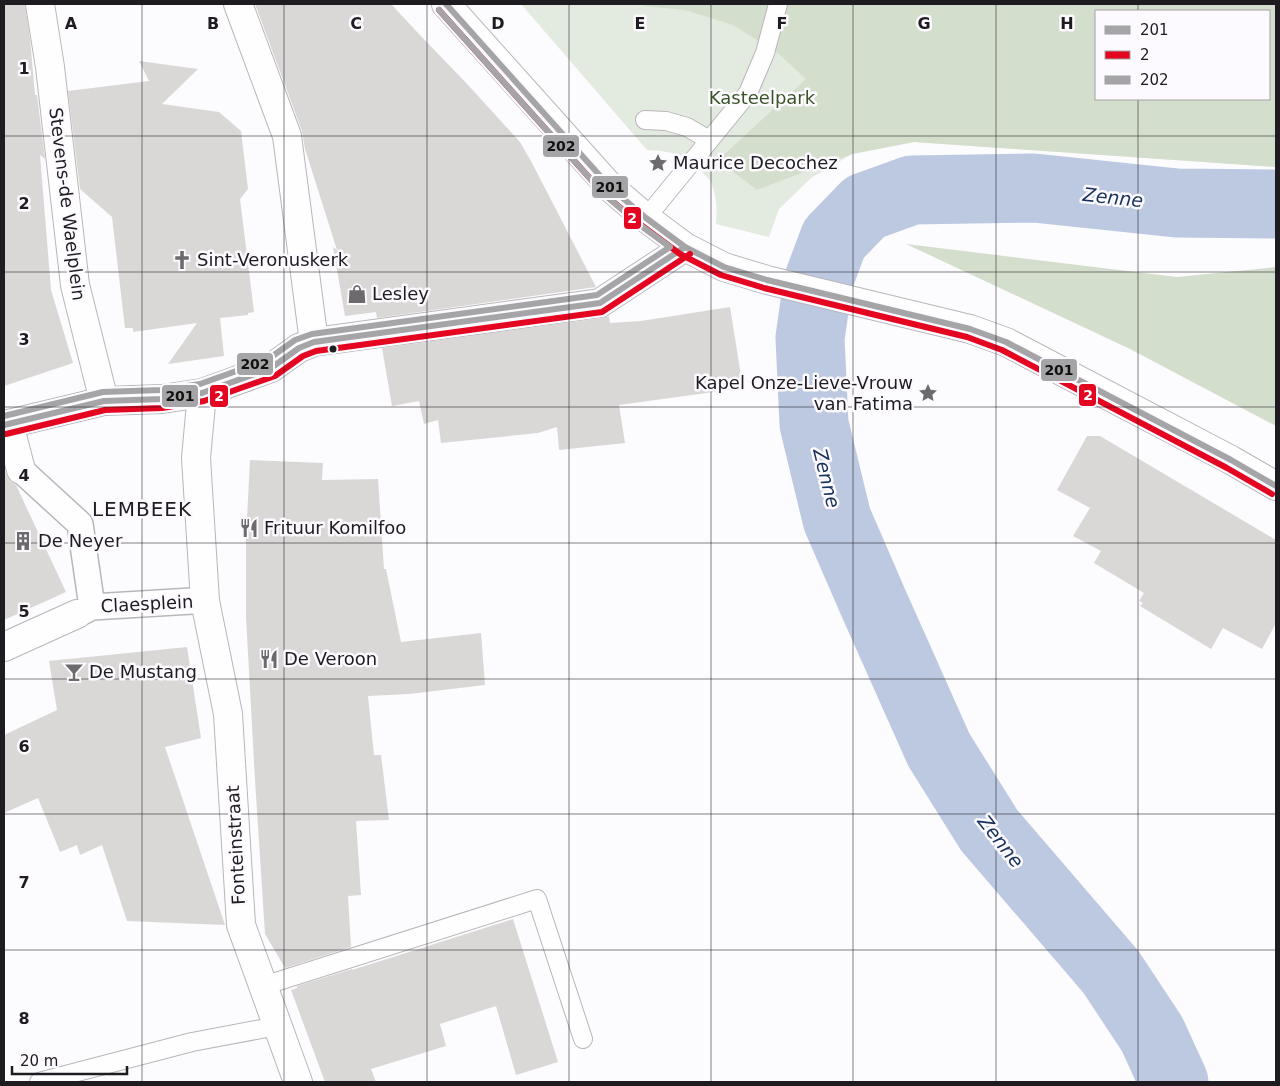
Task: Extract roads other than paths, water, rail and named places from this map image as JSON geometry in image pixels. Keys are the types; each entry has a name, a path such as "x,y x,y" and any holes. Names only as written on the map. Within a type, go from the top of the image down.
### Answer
{"street":[{"name":"Stevens-de Waelplein","path":"40,4 50,67 75,285 104,401"},
{"path":"238,4 287,136 314,342"},
{"path":"446,4 611,188 646,218 686,247 724,267 767,280 970,329 1006,342 1231,460 1276,486"},
{"path":"7,425 104,401 162,399 202,393 271,368 299,348 314,342 600,303 686,247"},
{"name":"Claesplein","path":"7,425 21,470 80,524 85,611 198,601 196,458 202,393"},
{"name":"Fonteinstraat","path":"198,601 228,714 241,926 298,1082"},
{"path":"4,647 85,611"}],"lane":[{"path":"646,218 748,93 765,53 778,4"},
{"path":"646,120 666,120 687,127 710,140"},
{"path":"263,986 537,899 583,1039"},
{"path":"39,1082 192,1042 277,1026"}],"waterway":[{"name":"Zenne","path":"1174,1082 1152,1034 1111,972 989,830 939,750 837,519 814,424 810,338 818,282 834,239 865,207 912,190 1034,188 1177,203 1276,204"}],"place":[{"name":"Maurice Decochez","path":"658,163"},
{"name":"Sint-Veronuskerk","path":"182,260"},
{"name":"Lesley","path":"357,294"},
{"name":"Kapel Onze-Lieve-Vrouw van Fatima","path":"928,393"},
{"name":"Frituur Komilfoo","path":"249,528"},
{"name":"De Neyer","path":"23,541"},
{"name":"De Veroon","path":"269,659"},
{"name":"De Mustang","path":"74,672"}],"district":[{"name":"LEMBEEK","path":"142,509"}],"park label":[{"name":"Kasteelpark","path":"762,98"}]}
